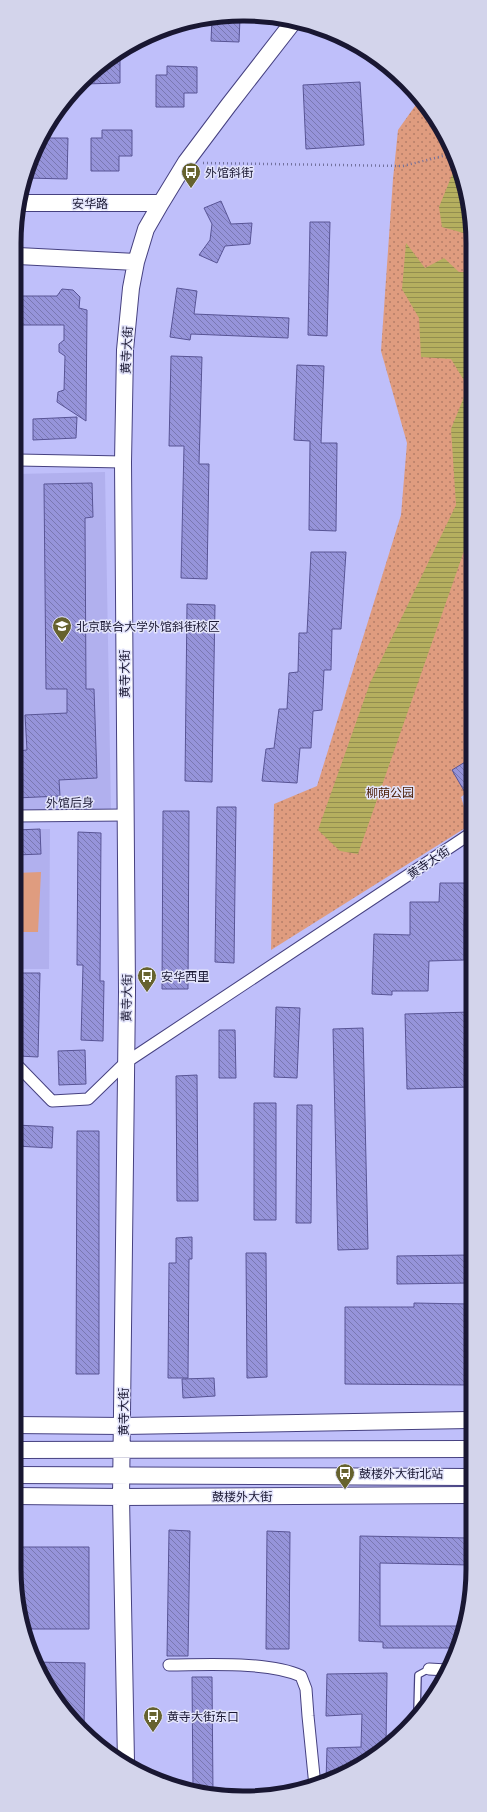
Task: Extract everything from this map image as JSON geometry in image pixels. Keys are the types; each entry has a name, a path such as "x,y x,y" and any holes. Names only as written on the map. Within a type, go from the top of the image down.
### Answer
{"street":[{"path":"161,203 186,162 290,26"},
{"name":"安华路","path":"25,203 161,203"},
{"name":"黄寺大街","path":"126,1757 121,1497 127,992 123,462 125,350 131,288 136,262 146,229 161,203"},
{"path":"21,256 136,262"},
{"path":"21,460 123,462"},
{"name":"外馆后身","path":"21,816 125,815"},
{"name":"黄寺大街","path":"21,1069 52,1102 88,1099 125,1063 466,837"},
{"path":"21,1425 122,1426 466,1420"},
{"path":"21,1450 466,1449"},
{"name":"鼓楼外大街","path":"21,1474 121,1476 466,1477"},
{"name":"鼓楼外大街","path":"21,1496 466,1495"},
{"path":"169,1665 242,1666 290,1671 301,1676 306,1688 314,1779"},
{"path":"429,1669 442,1670"}],"lane":[{"path":"417,1708 418,1675 429,1669"}],"path":[{"path":"186,162 403,166 447,154"}],"shaded area":[{"path":"454,174 462,200 466,234 442,227 439,207 452,175"},
{"path":"406,243 425,268 444,258 459,272 466,272 466,384 451,359 421,357 419,318 402,289"},
{"path":"466,392 466,545 358,854 340,851 318,830 370,683 456,505 451,429"},
{"name":"北京联合大学外馆斜街校区","path":"105,472 111,812 21,812 21,474"},
{"path":"21,829 50,829 49,969 21,969"}],"green space":[{"name":"柳荫公园","path":"417,104 429,120 449,158 462,200 466,229 466,793 461,797 466,813 466,828 271,950 274,804 317,786 401,515 407,443 381,351 393,179 398,130"},
{"path":"41,872 38,932 21,932 21,873"}],"building":[{"path":"240,21 239,42 211,41 212,23"},
{"path":"120,58 120,83 88,84"},
{"path":"167,66 197,67 197,93 184,93 184,107 156,107 156,75 167,75"},
{"path":"360,82 364,145 306,149 303,85"},
{"path":"102,130 132,130 132,156 119,156 119,171 91,171 91,138 102,138"},
{"path":"48,138 68,138 67,179 31,178 38,158"},
{"path":"221,201 231,224 252,223 250,244 225,246 217,263 199,255 210,240 212,224 204,208"},
{"path":"310,222 330,222 327,336 308,335"},
{"path":"177,288 197,291 194,314 289,318 288,338 191,334 190,340 170,337"},
{"path":"62,289 73,290 80,297 79,308 87,310 86,421 57,402 58,392 64,390 65,356 59,352 59,344 64,340 64,325 21,325 21,296 57,296"},
{"path":"171,356 202,357 199,464 209,464 207,579 181,578 184,446 169,446"},
{"path":"297,365 324,366 321,443 337,443 336,531 309,530 310,441 294,440"},
{"path":"77,417 76,438 33,440 33,419"},
{"path":"92,483 93,517 85,518 86,689 94,689 97,778 59,780 60,796 21,798 21,751 27,750 25,715 67,713 67,689 46,689 44,484"},
{"path":"311,552 346,552 341,629 332,629 331,670 324,670 322,710 313,711 311,748 300,748 297,783 262,781 266,749 274,748 279,709 287,709 289,673 298,672 299,633 307,633"},
{"path":"187,604 215,605 212,782 185,781"},
{"path":"466,761 466,794 452,770"},
{"path":"217,807 236,807 234,963 215,962"},
{"path":"163,811 189,811 188,989 162,989"},
{"path":"40,829 41,854 21,855 21,830"},
{"path":"78,832 101,833 100,981 104,981 103,1041 81,1040 83,965 77,965"},
{"path":"440,883 466,883 464,960 429,961 428,991 392,991 392,995 372,994 374,934 410,935 410,902 439,902"},
{"path":"21,973 40,973 38,1057 21,1056"},
{"path":"276,1007 300,1008 297,1078 274,1077"},
{"path":"466,1012 466,1087 407,1089 405,1014"},
{"path":"363,1028 368,1249 338,1250 333,1029"},
{"path":"219,1030 235,1030 236,1078 219,1078"},
{"path":"85,1050 86,1084 59,1085 58,1051"},
{"path":"197,1075 198,1201 177,1201 176,1076"},
{"path":"254,1103 276,1103 276,1220 254,1220"},
{"path":"297,1105 312,1105 311,1223 296,1223"},
{"path":"21,1125 53,1127 52,1148 21,1146"},
{"path":"77,1131 99,1131 99,1374 76,1374"},
{"path":"192,1237 192,1259 189,1259 188,1378 168,1378 169,1263 176,1263 176,1238"},
{"path":"246,1253 266,1253 267,1377 247,1378"},
{"path":"466,1255 466,1283 397,1284 397,1256"},
{"path":"414,1303 466,1304 466,1385 345,1384 345,1307 414,1307"},
{"path":"214,1378 215,1396 183,1398 182,1379"},
{"path":"169,1530 190,1531 188,1656 167,1656"},
{"path":"267,1531 290,1532 289,1649 266,1649"},
{"path":"360,1536 466,1538 466,1565 380,1563 380,1626 458,1626 451,1648 383,1648 383,1642 359,1641"},
{"path":"21,1547 89,1547 89,1629 30,1629 25,1612 21,1583"},
{"path":"42,1662 85,1663 84,1724 58,1692"},
{"path":"387,1673 386,1739 367,1754 326,1775 327,1748 361,1747 362,1714 326,1716 327,1674"},
{"path":"192,1677 212,1677 213,1789 193,1785"}],"place":[{"name":"外馆斜街","path":"191,189"},
{"name":"北京联合大学外馆斜街校区","path":"62,643"},
{"name":"安华西里","path":"147,993"},
{"name":"鼓楼外大街北站","path":"345,1490"},
{"name":"黄寺大街东口","path":"153,1733"}]}
